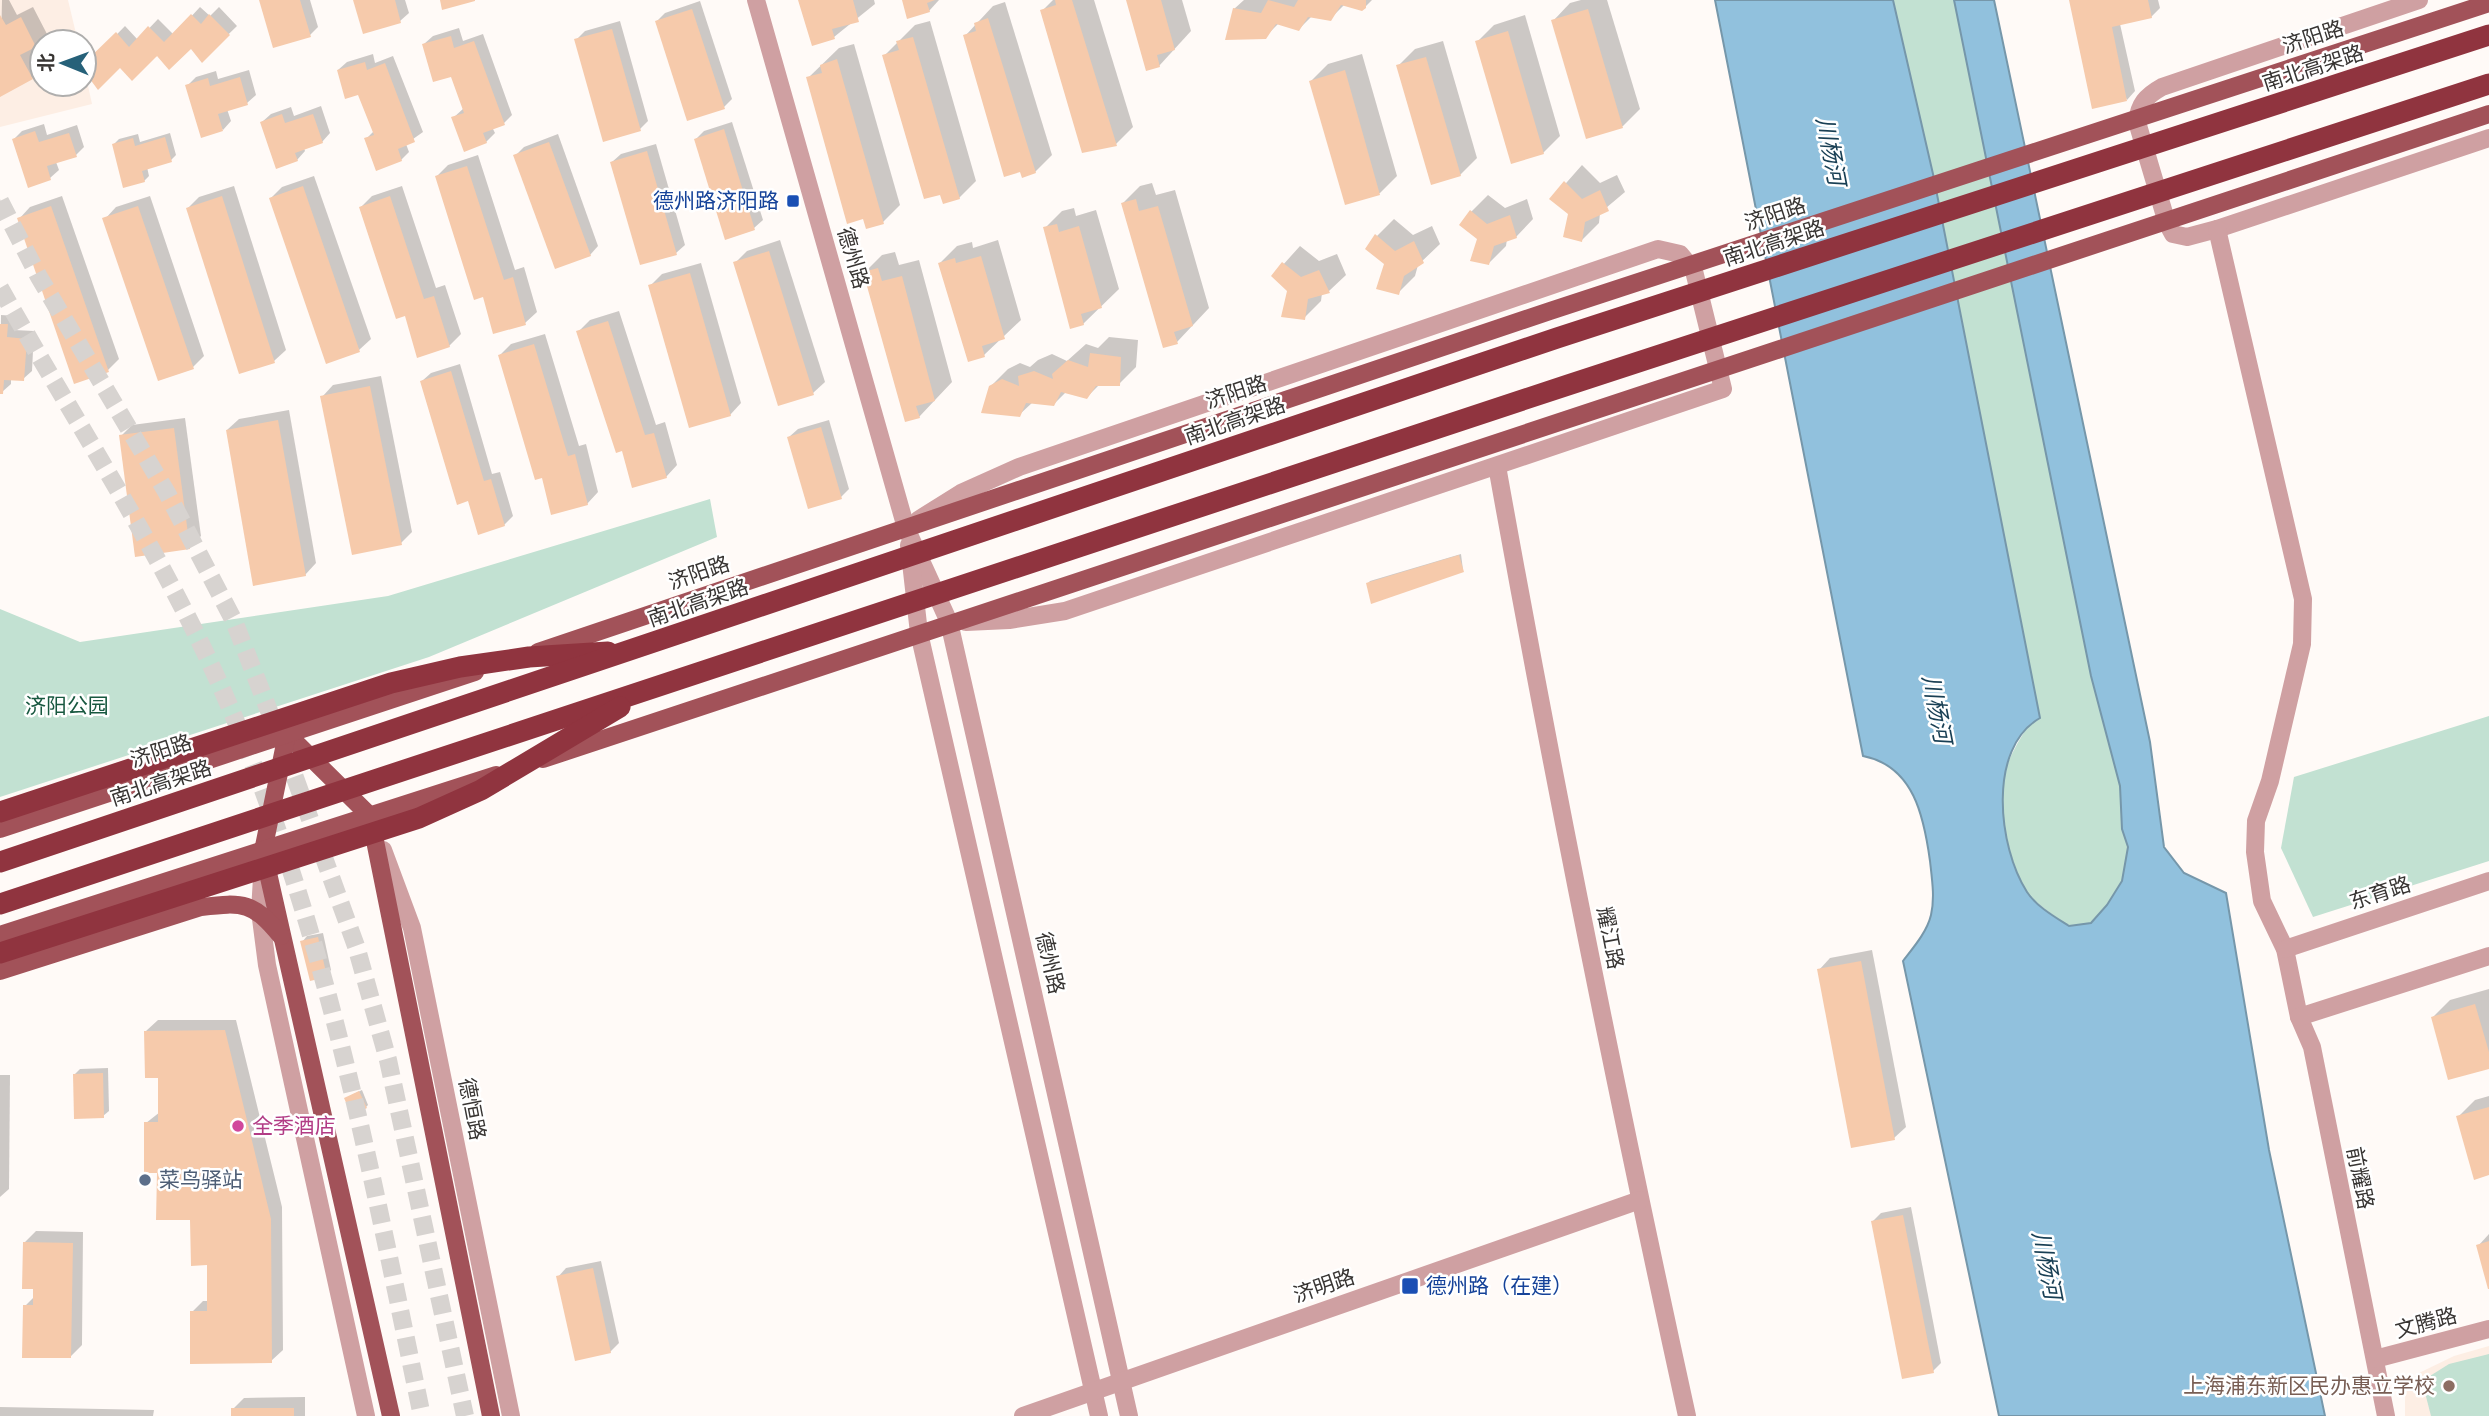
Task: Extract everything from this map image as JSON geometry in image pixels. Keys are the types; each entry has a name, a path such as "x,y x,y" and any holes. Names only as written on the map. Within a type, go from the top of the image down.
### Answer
{"highway":[{"name":"南北高架路","path":"0,862 1544,343 2489,35"},
{"path":"0,904 2489,84"},
{"path":"0,812 391,683 529,657 637,650"},
{"path":"0,954 419,818 481,790 538,758 648,689"}],"main road":[{"name":"济阳路","path":"0,829 1049,478 2489,3"},
{"path":"0,935 370,816 2489,114"},
{"path":"287,734 370,816 491,1416"},
{"path":"287,734 263,851 391,1416"},
{"path":"0,971 201,907 232,904 260,911 283,939"}],"street":[{"name":"德州路","path":"756,0 906,528 949,622 1129,1416"},
{"path":"2418,0 2162,87 2148,95 2139,107 2137,122 2167,223 2173,234 2187,237 2489,138"},
{"name":"前耀路","path":"2217,229 2303,599 2302,644 2270,781 2256,821 2255,852 2262,901 2285,949 2299,1017 2312,1047 2362,1311 2386,1416"},
{"path":"906,528 961,493 1018,467 1658,250 1680,254 1694,271 1723,389 1065,611 1009,620 949,622"},
{"name":"耀江路","path":"1497,466 1532,660 1640,1200 1687,1416"},
{"name":"德州路","path":"906,528 919,633 1099,1416"},
{"name":"德恒路","path":"370,816 412,928 511,1416"},
{"path":"263,851 260,911 267,965 366,1416"},
{"name":"东育路","path":"2285,949 2489,881"},
{"path":"2299,1017 2489,956"},
{"name":"济明路","path":"1023,1416 1640,1200"},
{"name":"文腾路","path":"2375,1359 2489,1329"}],"shaded area":[{"path":"0,0 68,0 75,28 28,28 28,98 91,98 92,104 0,127"},
{"name":"上海浦东新区民办惠立学校","path":"2489,1346 2489,1416 2405,1416 2405,1393 2412,1379 2454,1356"}],"green space":[{"path":"1893,0 1954,0 1962,32 2091,676 2120,786 2122,829 2128,847 2122,881 2107,905 2091,923 2069,926 2030,896 2018,875 2005,828 2001,799 2003,779 2012,754 2029,724 1933,174"},
{"name":"济阳公园","path":"710,499 717,537 429,657 0,797 0,609 80,642 388,596"},
{"path":"2489,716 2489,861 2313,917 2281,848 2294,777"},
{"name":"上海浦东新区民办惠立学校","path":"2489,1354 2489,1416 2431,1416 2422,1381 2449,1364"}],"water":[{"name":"川杨河","path":"1715,0 1893,0 1933,174 2040,718 2023,732 2012,752 2005,774 2004,825 2009,850 2027,892 2041,907 2069,926 2091,923 2107,905 2122,881 2128,847 2122,829 2120,786 2091,676 1954,0 1994,0 2150,742 2164,847 2184,873 2226,893 2269,1150 2325,1416 1999,1416 1903,961 1923,934 1932,909 1930,861 1924,827 1920,811 1905,782 1894,770 1863,756"}],"building":[{"path":"259,0 300,0 311,37 273,48"},
{"path":"353,0 395,0 401,23 363,34"},
{"path":"440,0 475,0 475,1 442,10"},
{"path":"798,0 853,0 859,22 832,29 835,39 812,46"},
{"path":"902,0 935,0 927,3 930,12 907,19"},
{"path":"1055,0 1072,0 1117,146 1082,153 1040,10 1056,5"},
{"path":"1126,0 1161,0 1175,50 1157,55 1160,67 1146,71"},
{"path":"1268,0 1294,7 1298,0 1366,0 1366,8 1362,11 1341,5 1331,21 1308,17 1299,31 1276,24 1266,39 1225,40 1233,8 1261,13"},
{"path":"2069,0 2148,0 2152,18 2112,27 2127,101 2092,109"},
{"path":"692,9 725,109 687,121 655,21"},
{"path":"1588,9 1623,128 1586,139 1551,20"},
{"path":"191,14 201,24 209,14 230,35 202,63 191,49 169,70 157,56 132,81 120,68 98,90 98,49 116,32 129,47 148,26 164,42"},
{"path":"0,15 6,25 21,17 28,31 28,51 20,55 28,70 28,82 0,97"},
{"path":"988,18 1036,173 1022,178 1020,172 1004,177 963,35 976,31 974,23"},
{"path":"612,29 641,131 603,142 574,39"},
{"path":"1508,31 1544,154 1511,164 1475,41"},
{"path":"451,36 454,48 474,41 505,125 483,133 487,143 464,152 451,117 464,113 451,77 433,82 422,44"},
{"path":"913,37 960,199 943,204 940,195 924,199 882,55 899,50 896,41"},
{"path":"1426,57 1461,176 1431,185 1396,65"},
{"path":"837,59 884,224 866,229 863,219 847,224 806,77 822,73 820,65"},
{"path":"365,62 367,70 385,63 415,142 398,149 402,161 376,171 364,138 374,135 358,95 345,99 337,70"},
{"path":"1345,70 1380,195 1345,205 1309,81"},
{"path":"240,77 248,105 218,114 223,131 201,138 185,85 208,78 210,86"},
{"path":"282,114 285,123 313,114 323,143 295,153 298,161 276,169 260,122"},
{"path":"724,129 755,230 725,240 694,139"},
{"path":"35,131 39,142 69,133 77,157 47,166 51,180 28,188 12,139"},
{"path":"165,137 172,162 142,171 145,182 123,188 112,144 133,138 135,146"},
{"path":"549,142 591,256 555,269 513,155"},
{"path":"647,151 677,255 640,265 610,162"},
{"path":"467,166 504,280 513,277 526,325 493,334 483,297 474,300 435,176"},
{"path":"1564,181 1582,199 1600,190 1609,211 1585,222 1582,242 1563,237 1568,214 1549,199"},
{"path":"303,186 360,352 326,364 269,198"},
{"path":"222,196 275,363 239,374 186,208"},
{"path":"390,196 424,299 434,296 450,347 417,358 405,316 396,319 359,207"},
{"path":"1136,199 1139,211 1158,206 1193,326 1174,332 1178,344 1163,348 1121,203"},
{"path":"51,206 109,372 74,384 17,218"},
{"path":"138,206 194,369 158,381 102,218"},
{"path":"1470,210 1487,224 1510,215 1517,238 1494,246 1489,265 1470,261 1477,239 1459,225"},
{"path":"1057,224 1059,232 1079,226 1102,308 1081,314 1084,325 1070,329 1043,227"},
{"path":"1375,234 1395,251 1414,241 1424,263 1404,276 1399,295 1376,289 1384,264 1365,249"},
{"path":"769,251 814,395 778,406 733,262"},
{"path":"981,256 1005,339 982,346 985,357 968,362 938,263 955,258 956,263"},
{"path":"1282,262 1301,277 1319,270 1330,293 1308,299 1305,320 1281,317 1287,291 1271,276"},
{"path":"878,268 882,281 902,276 935,401 916,406 920,418 905,422 863,272"},
{"path":"690,273 731,416 689,428 648,285"},
{"path":"608,321 645,435 654,433 667,478 632,488 622,451 616,453 576,331"},
{"path":"0,324 8,324 7,337 27,339 24,381 4,380 3,394 0,394"},
{"path":"534,344 568,456 575,454 588,505 551,515 542,478 535,480 498,355"},
{"path":"1090,353 1121,357 1120,386 1096,386 1087,399 1061,392 1054,406 1026,403 1020,417 981,413 989,386 1002,379 1019,386 1018,376 1034,371 1053,379 1052,374 1068,360 1088,367"},
{"path":"451,371 484,481 491,479 505,526 478,535 468,501 457,505 420,381"},
{"path":"370,386 402,545 352,555 320,396"},
{"path":"278,420 306,576 253,586 226,430"},
{"path":"821,427 842,499 808,509 787,437"},
{"path":"174,428 190,549 135,557 119,435"},
{"path":"1459,555 1464,572 1371,604 1366,583"},
{"path":"318,937 327,977 310,981 300,941"},
{"path":"1861,961 1895,1140 1851,1148 1817,969"},
{"path":"2475,1004 2489,1052 2489,1069 2448,1080 2431,1017"},
{"path":"225,1030 271,1219 272,1363 190,1364 190,1311 207,1311 207,1265 191,1266 190,1220 156,1220 157,1173 144,1173 144,1122 158,1122 158,1078 145,1078 144,1031"},
{"path":"103,1073 104,1118 74,1119 73,1074"},
{"path":"359,1091 367,1108 352,1116 344,1098"},
{"path":"2489,1107 2489,1175 2474,1180 2456,1116"},
{"path":"1903,1215 1934,1373 1902,1379 1871,1221"},
{"path":"2489,1241 2489,1289 2488,1289 2476,1245"},
{"path":"23,1242 73,1243 71,1358 22,1358 23,1305 33,1305 33,1289 22,1289"},
{"path":"593,1268 611,1353 575,1361 556,1276"},
{"path":"231,1408 294,1408 294,1416 231,1416"}],"tunnel":[{"path":"0,201 39,277 167,493 234,621 294,775 356,946 388,1060 465,1416"},
{"path":"0,288 178,598 242,736 278,831 308,926 359,1120 422,1416"}],"place":[{"name":"德州路济阳路","path":"793,201"},
{"name":"全季酒店","path":"238,1126"},
{"name":"菜鸟驿站","path":"145,1180"},
{"name":"德州路（在建）","path":"1410,1286"},
{"name":"上海浦东新区民办惠立学校","path":"2449,1386"}]}
